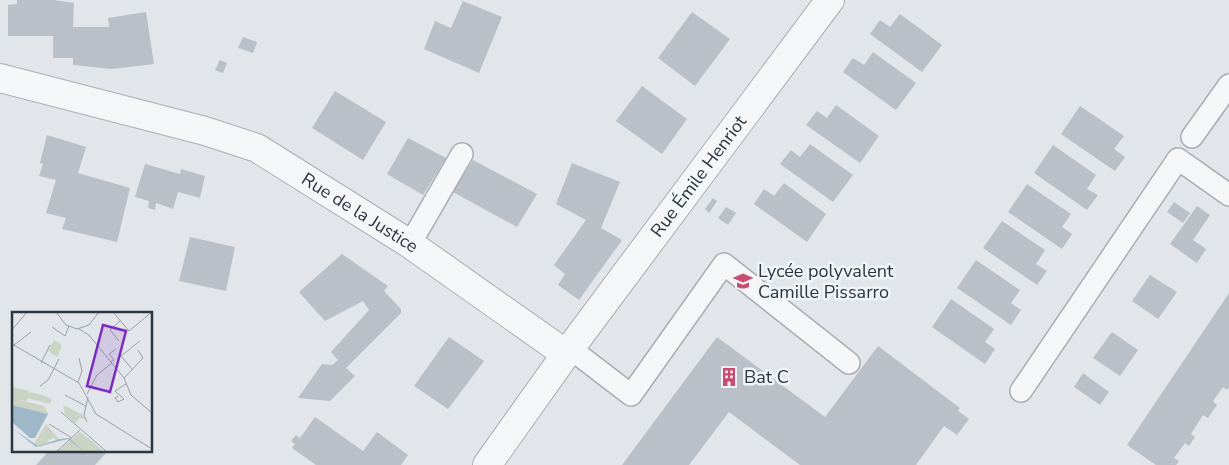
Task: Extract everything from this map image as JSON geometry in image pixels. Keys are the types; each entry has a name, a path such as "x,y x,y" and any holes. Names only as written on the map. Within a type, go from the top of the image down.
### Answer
{"street":[{"name":"Rue Émile Henriot","path":"569,352 830,0"},
{"name":"Rue de la Justice","path":"0,78 205,131 257,148 410,244 569,352"},
{"path":"487,465 569,352"}],"lane":[{"path":"1192,137 1229,85"},
{"path":"410,244 462,154"},
{"path":"1021,390 1178,159 1229,194"},
{"path":"569,352 631,394 724,264 849,363"}],"building":[{"path":"17,0 54,0 74,3 73,27 109,27 108,18 146,12 154,64 112,69 73,65 73,58 53,58 53,36 8,36 8,5 17,4"},
{"path":"463,1 502,17 479,73 424,49 435,21 451,28"},
{"path":"692,12 730,39 695,86 658,58"},
{"path":"900,14 942,45 922,72 870,34 880,20 890,27"},
{"path":"243,37 257,42 253,53 238,48"},
{"path":"873,52 916,83 896,110 843,72 853,58 864,65"},
{"path":"220,60 227,63 223,73 215,70"},
{"path":"642,86 687,119 662,154 616,121"},
{"path":"335,91 386,122 363,160 312,128"},
{"path":"836,105 879,136 860,163 806,125 817,111 827,118"},
{"path":"1080,106 1124,136 1114,149 1125,157 1115,171 1061,134"},
{"path":"47,135 86,147 78,173 130,188 117,242 62,229 66,218 46,213 56,180 39,176 43,164 40,163"},
{"path":"408,138 446,158 423,195 387,174"},
{"path":"810,144 853,175 833,202 780,164 791,150 800,157"},
{"path":"1053,145 1096,175 1087,189 1098,195 1087,210 1034,173"},
{"path":"473,160 537,194 517,227 453,192"},
{"path":"572,163 620,182 601,228 622,240 579,300 558,285 565,274 554,265 586,220 556,204"},
{"path":"145,164 180,174 181,169 205,176 200,198 178,192 173,209 156,203 155,210 148,208 149,201 135,197"},
{"path":"784,183 826,214 807,242 754,204 764,189 774,196"},
{"path":"1027,184 1071,214 1062,227 1072,234 1062,249 1008,212"},
{"path":"713,198 717,201 709,213 705,209"},
{"path":"1174,202 1190,213 1183,223 1167,212"},
{"path":"1197,206 1210,215 1193,240 1206,249 1197,263 1170,244"},
{"path":"726,207 736,213 728,225 718,218"},
{"path":"1002,221 1045,250 1036,264 1047,271 1037,285 983,248"},
{"path":"190,237 235,247 226,291 179,281"},
{"path":"342,254 388,286 384,291 401,309 401,313 346,368 355,376 330,401 298,398 322,364 332,365 338,360 331,352 369,310 363,301 325,321 299,292"},
{"path":"976,260 1020,290 1011,303 1021,310 1011,325 957,288"},
{"path":"1150,275 1177,292 1158,319 1132,301"},
{"path":"1229,293 1229,387 1227,390 1223,387 1213,401 1217,405 1208,418 1203,415 1191,434 1195,437 1189,446 1185,443 1174,458 1179,461 1176,465 1156,465 1127,445"},
{"path":"951,299 994,329 985,342 995,349 985,364 932,327"},
{"path":"1112,332 1138,350 1120,376 1093,358"},
{"path":"449,337 484,361 448,409 414,386"},
{"name":"Bat C","path":"717,337 825,417 878,346 960,408 958,411 969,419 957,435 944,426 916,465 800,465 729,412 689,465 622,465"},
{"path":"1083,373 1109,392 1100,405 1074,387"},
{"path":"315,417 363,451 377,432 408,455 401,465 316,465 292,448 295,444 291,441 296,435 300,438"},
{"path":"48,452 106,453 95,465 36,465"}],"place":[{"name":"Lycée polyvalent Camille Pissarro","path":"743,281"},
{"name":"Bat C","path":"729,377"}]}
